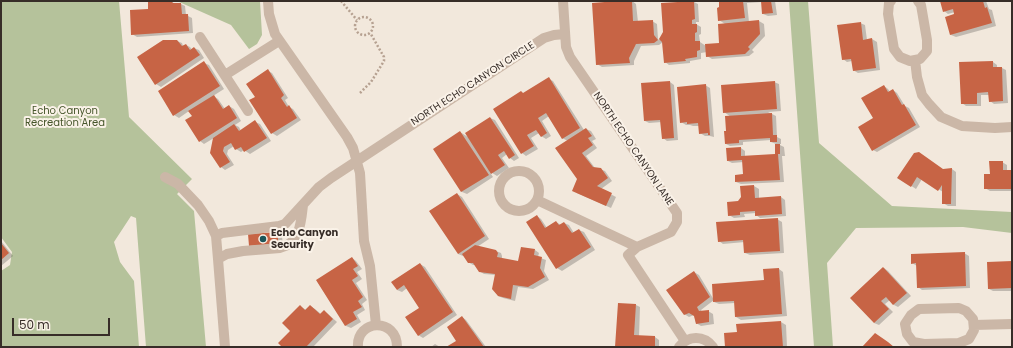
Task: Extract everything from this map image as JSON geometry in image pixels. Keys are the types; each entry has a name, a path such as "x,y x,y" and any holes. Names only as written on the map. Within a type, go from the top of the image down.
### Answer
{"street":[{"path":"268,1 269,14 275,34 279,41 353,148 360,174 364,241 370,266 376,325"},
{"path":"563,1 565,34"},
{"path":"891,1 889,3 888,14 894,49 900,58 910,61 920,59 927,51 927,40 921,5 918,1"},
{"name":"NORTH ECHO CANYON CIRCLE","path":"216,236 222,233 285,224 319,187 357,160 544,38 565,34"},
{"name":"NORTH ECHO CANYON LANE","path":"565,34 566,47 570,57 677,213 677,222 671,232 637,246"},
{"path":"200,37 248,111"},
{"path":"225,75 279,41"},
{"path":"915,60 916,77 922,95 941,117 962,126 995,128 1012,127"},
{"path":"165,177 178,184 198,205 216,236 225,347"},
{"path":"537,200 637,246 628,256 682,344 690,338 696,338 707,341 713,347"},
{"path":"218,259 227,254 236,252 287,246 292,242 297,234 301,222 303,205"},
{"path":"959,308 966,311 970,315 974,324 974,330 969,339 959,343 924,344 914,342 906,334 906,324 911,315 919,309 959,308"},
{"path":"974,324 1012,324"},
{"path":"358,347 361,333 370,326 376,325 389,328 394,333 397,339 397,347"}],"path":[{"path":"341,1 357,20"},
{"path":"357,20 361,18 370,20 372,24 370,33"},
{"path":"357,20 355,24 357,33 361,35 370,33"},
{"path":"360,93 371,82 384,61 384,57 370,33"}],"green space":[{"name":"Echo Canyon Recreation Area","path":"1,1 119,1 129,117 192,179 177,194 194,211 206,347 146,347 136,218 131,216 114,242 120,262 134,281 139,347 1,347 1,271 10,265 12,252 1,237"},
{"path":"177,1 260,1 262,35 257,44 249,49 231,25"},
{"path":"789,1 808,1 819,143 892,206 1012,212 1012,233 963,227 856,228 827,263 833,347 814,347"}],"building":[{"path":"148,1 171,1 173,3 181,3 182,14 188,14 189,31 131,35 130,10 148,9"},
{"path":"632,1 633,21 653,20 654,35 658,40 654,43 636,44 629,58 630,63 596,65 592,3"},
{"path":"694,1 695,19 692,20 692,24 697,24 695,41 700,41 700,50 697,51 697,57 685,59 686,61 664,63 662,42 659,39 663,32 661,3"},
{"path":"719,1 743,1 745,18 718,21 717,8 719,7"},
{"path":"761,1 771,1 773,13 762,14"},
{"path":"940,1 983,1 985,8 987,7 992,23 950,35 945,17 954,14 953,9 943,12"},
{"path":"759,20 760,34 748,47 750,49 745,54 706,57 705,44 719,43 718,24"},
{"path":"861,22 863,40 872,38 876,68 853,71 851,59 842,60 837,25"},
{"path":"163,40 177,40 182,46 186,44 190,50 194,47 200,55 155,85 137,57"},
{"path":"204,61 220,86 173,116 158,91"},
{"path":"993,61 993,67 1002,67 1003,101 989,102 988,92 977,93 977,104 961,104 959,62"},
{"path":"268,69 284,95 281,98 287,107 289,105 297,118 271,134 249,100 255,97 246,84"},
{"path":"549,77 580,128 562,139 546,113 538,118 547,133 541,137 536,130 527,135 534,146 521,154 493,109 521,91 523,93"},
{"path":"670,81 674,138 662,139 660,120 644,121 641,83"},
{"path":"775,81 777,109 723,113 721,85"},
{"path":"706,84 710,135 708,135 708,133 699,134 698,123 680,123 677,87"},
{"path":"884,85 888,92 893,89 916,125 872,151 858,127 873,118 861,98"},
{"path":"214,95 223,109 229,105 237,118 199,142 185,120 192,116 188,111"},
{"path":"772,113 773,135 777,135 777,142 770,142 770,138 739,140 739,143 725,144 725,116"},
{"path":"490,117 515,155 509,159 504,151 498,155 505,165 491,174 465,133"},
{"path":"255,120 267,138 244,152 241,147 235,150 231,143 224,147 223,151 230,162 220,168 210,153 213,138 234,124 239,131"},
{"path":"586,128 592,136 588,138 593,145 582,153 593,167 601,168 608,178 597,186 612,193 606,206 572,191 577,179 555,148"},
{"path":"460,131 489,175 461,192 433,149"},
{"path":"775,144 780,144 780,154 778,154 780,180 735,182 735,175 743,174 742,160 727,161 726,148 741,147 741,156 775,154"},
{"path":"919,152 943,169 952,168 951,204 942,204 942,185 938,191 917,177 911,187 897,178 914,153"},
{"path":"989,161 1003,161 1003,170 1012,170 1012,189 984,189 984,174 990,174"},
{"path":"754,185 755,198 781,196 782,214 755,216 755,211 740,212 740,215 728,216 727,202 738,201 741,197 740,186"},
{"path":"457,193 485,236 458,254 429,211"},
{"path":"537,215 545,228 556,221 559,225 564,222 572,233 579,229 591,247 556,269 526,222"},
{"path":"778,218 780,251 744,253 743,240 718,242 716,222"},
{"name":"Echo Canyon Security","path":"278,232 278,244 249,246 248,234"},
{"path":"1,243 9,253 1,260"},
{"path":"475,245 496,250 498,253 497,257 518,261 521,247 535,249 534,255 542,257 540,268 545,277 528,287 513,285 511,299 498,296 492,289 495,274 479,272 473,263 468,263 462,254"},
{"path":"965,252 966,286 917,288 916,263 911,264 911,254"},
{"path":"352,257 358,266 353,269 358,276 352,280 363,297 358,301 362,307 353,312 357,319 345,326 316,280"},
{"path":"1012,261 1012,288 988,289 987,262"},
{"path":"420,263 453,312 418,336 405,317 419,308 404,285 397,290 391,282"},
{"path":"883,267 907,293 893,305 886,297 881,301 889,309 874,323 850,298"},
{"path":"779,268 782,314 735,317 734,301 713,302 712,284 764,280 763,269"},
{"path":"694,271 710,297 697,307 699,311 709,310 709,322 696,324 694,316 689,313 684,315 666,290"},
{"path":"618,303 636,304 634,335 655,336 655,347 615,347"},
{"path":"300,305 305,310 310,305 320,314 324,310 333,319 306,347 282,347 278,343 290,331 282,323"},
{"path":"462,316 484,347 446,347 456,341 447,327"},
{"path":"781,321 783,347 725,347 724,333 737,332 736,324"},
{"path":"875,333 888,342 894,347 862,347"}],"place":[{"name":"Echo Canyon Security","path":"263,239"}]}
